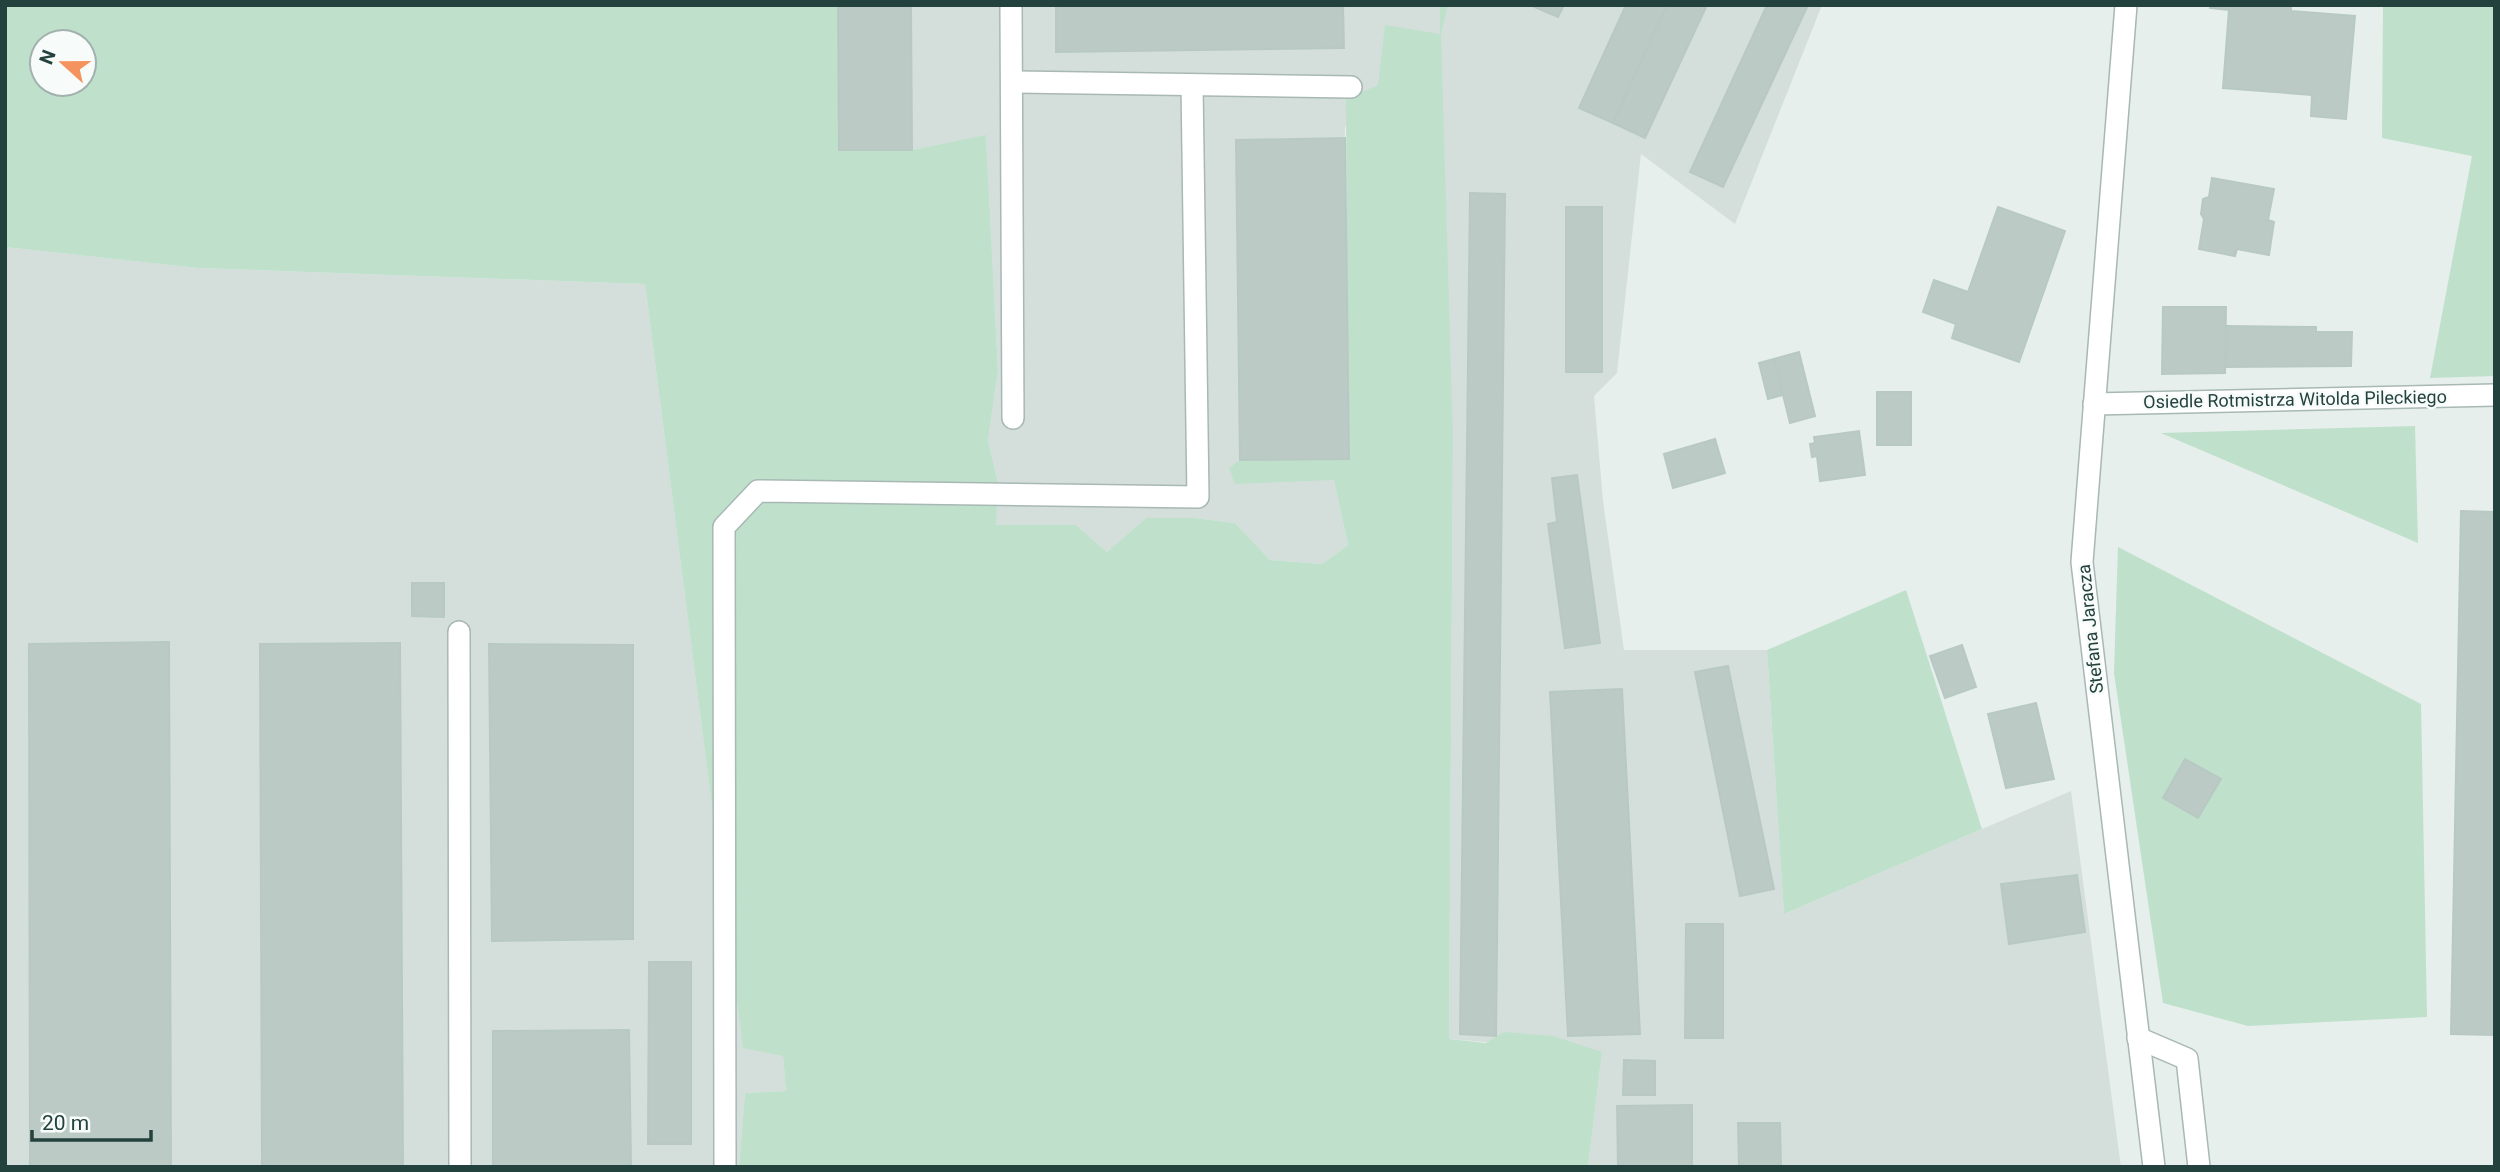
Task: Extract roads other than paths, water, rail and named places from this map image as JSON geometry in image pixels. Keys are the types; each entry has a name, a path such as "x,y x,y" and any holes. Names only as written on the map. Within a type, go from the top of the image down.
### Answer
{"street":[{"path":"1011,5 1013,418"},
{"name":"Stefana Jaracza","path":"2126,5 2082,562 2154,1167"},
{"path":"1012,82 1351,87"},
{"path":"725,1167 724,527 758,491 1199,497 1192,85"},
{"name":"Osiedle Rotmistrza Witolda Pileckiego","path":"2094,404 2495,395"},
{"path":"459,632 460,1167"},
{"path":"2138,1038 2187,1059 2199,1167"}]}
